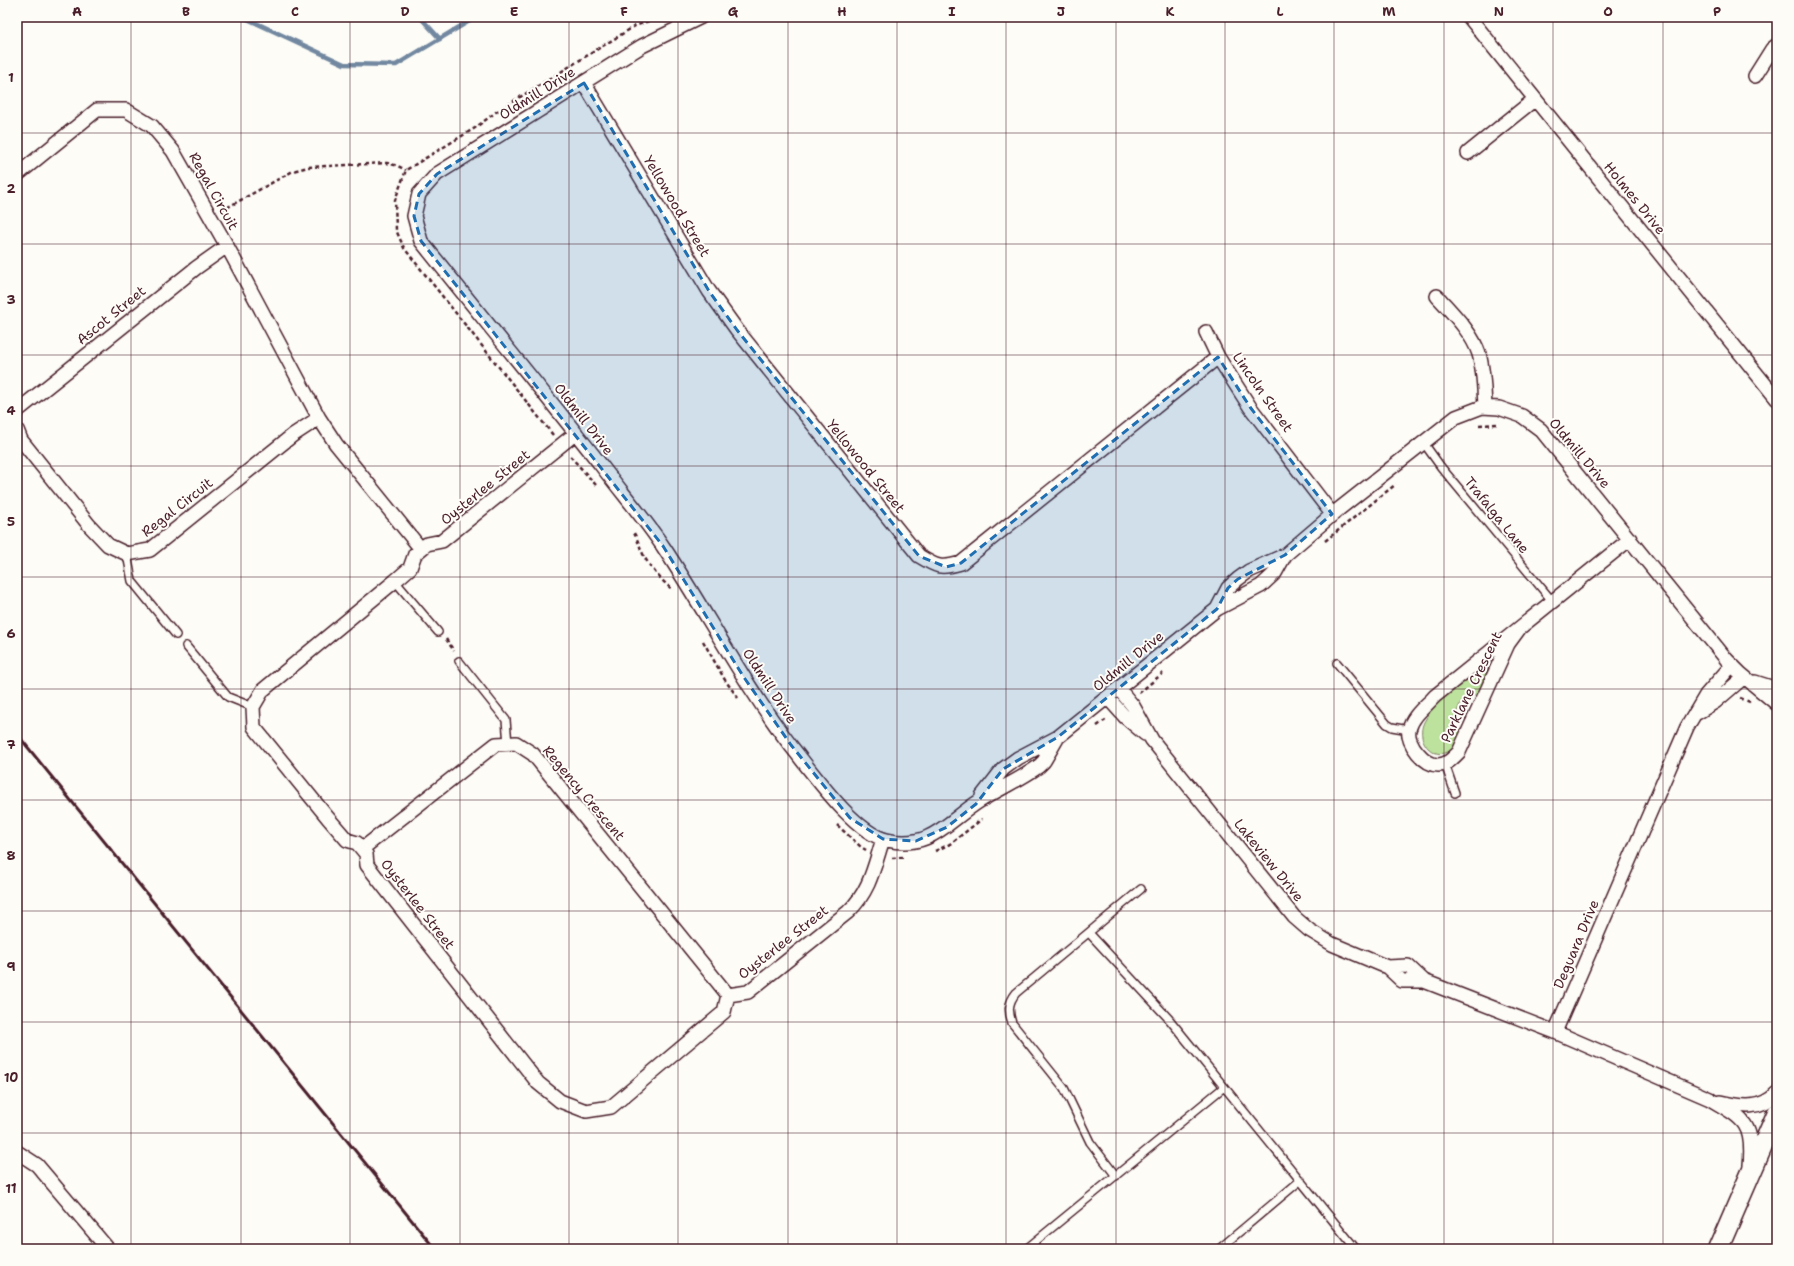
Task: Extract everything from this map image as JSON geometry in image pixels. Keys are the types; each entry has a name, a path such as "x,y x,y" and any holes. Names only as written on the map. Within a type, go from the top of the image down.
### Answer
{"main road":[{"path":"1718,1249 1777,1113"}],"street":[{"name":"Oldmill Drive","path":"701,17 642,46 437,174 419,194 414,216 420,241 576,434 663,546 777,726 850,818 868,832 883,839 909,842 930,837 947,827 976,804 1039,766 1044,761 1058,737"},
{"name":"Holmes Drive","path":"1469,17 1777,399"},
{"path":"1755,76 1772,49 1777,45"},
{"name":"Yellowood Street","path":"584,83 709,291 736,330 919,556 934,565 946,567 961,563 1218,357"},
{"path":"1468,153 1535,99"},
{"name":"Regal Circuit","path":"17,175 97,110 126,110 152,126 173,151 227,246 319,418 336,444 421,549"},
{"name":"Ascot Street","path":"17,411 196,268 227,246"},
{"path":"1437,296 1462,326 1476,347 1482,370 1485,407"},
{"name":"Lincoln Street","path":"1206,332 1218,357 1250,407 1299,468 1331,498 1335,511"},
{"name":"Oldmill Drive","path":"1217,609 1228,588 1238,578 1249,571 1285,555 1335,511 1456,417 1475,409 1485,407 1512,411 1527,418 1541,430 1732,665 1777,704"},
{"name":"Regal Circuit","path":"127,554 150,550 293,435 319,418"},
{"path":"17,430 21,440 89,525 108,545 127,554"},
{"name":"Oysterlee Street","path":"421,549 427,544 442,541 576,434"},
{"name":"Parklane Crescent","path":"1518,629 1508,644 1459,752 1453,759 1445,764 1434,765 1424,758 1410,741 1409,730 1413,720 1435,696 1518,629 1553,602 1630,539"},
{"path":"421,549 415,554 410,568 263,690 253,707 254,727 347,840 357,843 362,849 496,744 508,744"},
{"name":"Oldmill Drive","path":"976,804 1003,769 1018,758 1058,737 1217,609 1261,586 1275,573 1285,555"},
{"name":"Deguara Drive","path":"1555,1032 1687,727 1708,692 1732,665"},
{"name":"Oldmill Drive","path":"1747,678 1777,689"},
{"name":"Deguara Drive","path":"1695,714 1715,702 1731,688 1747,678"},
{"name":"Lakeview Drive","path":"1119,689 1129,701 1152,740 1294,917 1309,930 1322,939 1387,966 1408,966 1424,981 1555,1032"},
{"name":"Lakeview Drive","path":"1108,698 1118,710 1152,740"},
{"name":"Regency Crescent","path":"508,744 516,743 533,754 728,995"},
{"name":"Oysterlee Street","path":"362,849 366,854 367,865 538,1083 560,1101 586,1111 611,1107 724,1012 728,995 748,992 848,912 859,901 867,889 883,839"},
{"path":"1555,1032 1710,1099 1735,1106 1755,1106 1765,1103 1777,1093"},
{"path":"1710,1099 1738,1117 1745,1124 1750,1134 1752,1149 1749,1179"},
{"path":"17,1152 37,1165 108,1249"}],"lane":[{"name":"Trafalga Lane","path":"1424,442 1441,467 1553,602"},
{"path":"127,554 132,581 176,635"},
{"path":"395,581 438,632"},
{"path":"186,646 228,697 253,707"},
{"path":"459,661 506,720 508,744"},
{"path":"1337,663 1387,724 1392,727 1409,730"},
{"path":"1445,764 1455,793"},
{"path":"1116,1176 1090,1142 1064,1088 1012,1022 1008,1013 1011,999 1016,993 1141,889"},
{"path":"1089,933 1169,1019 1356,1249"},
{"path":"1026,1249 1224,1087"},
{"path":"1219,1249 1300,1180"}],"path":[{"path":"597,485 562,445 404,248 396,230 395,200 406,170 635,26 660,17"},
{"path":"210,217 293,171 308,167 386,163 406,170"},
{"path":"1474,426 1499,424"},
{"path":"1323,543 1402,480"},
{"path":"631,528 639,541 644,556 661,580 676,592"},
{"path":"438,632 453,648 459,661"},
{"path":"702,640 725,680 740,699"},
{"path":"1129,701 1169,668"},
{"path":"1731,688 1741,698 1752,703"},
{"path":"1092,730 1118,710"},
{"path":"934,851 950,844 986,815"},
{"path":"835,824 861,847 893,858 907,857"}],"highlighted area":[{"path":"584,83 709,291 737,330 919,556 946,567 961,563 1218,357 1250,407 1332,514 1285,555 1238,579 1228,588 1217,609 1058,737 1003,769 976,804 947,827 916,841 883,839 850,818 791,745 743,676 663,546 421,241 414,216 419,194 437,174"}],"green space":[{"path":"1483,665 1488,667 1479,693 1461,702 1450,728 1452,732 1459,729 1462,731 1457,744 1448,752 1441,754 1435,753 1429,749 1422,737 1424,722 1429,713 1443,697"}],"waterway":[{"path":"243,17 344,64 396,65 476,17"},
{"path":"420,17 440,39"}],"railway":[{"path":"17,734 435,1249"}]}
